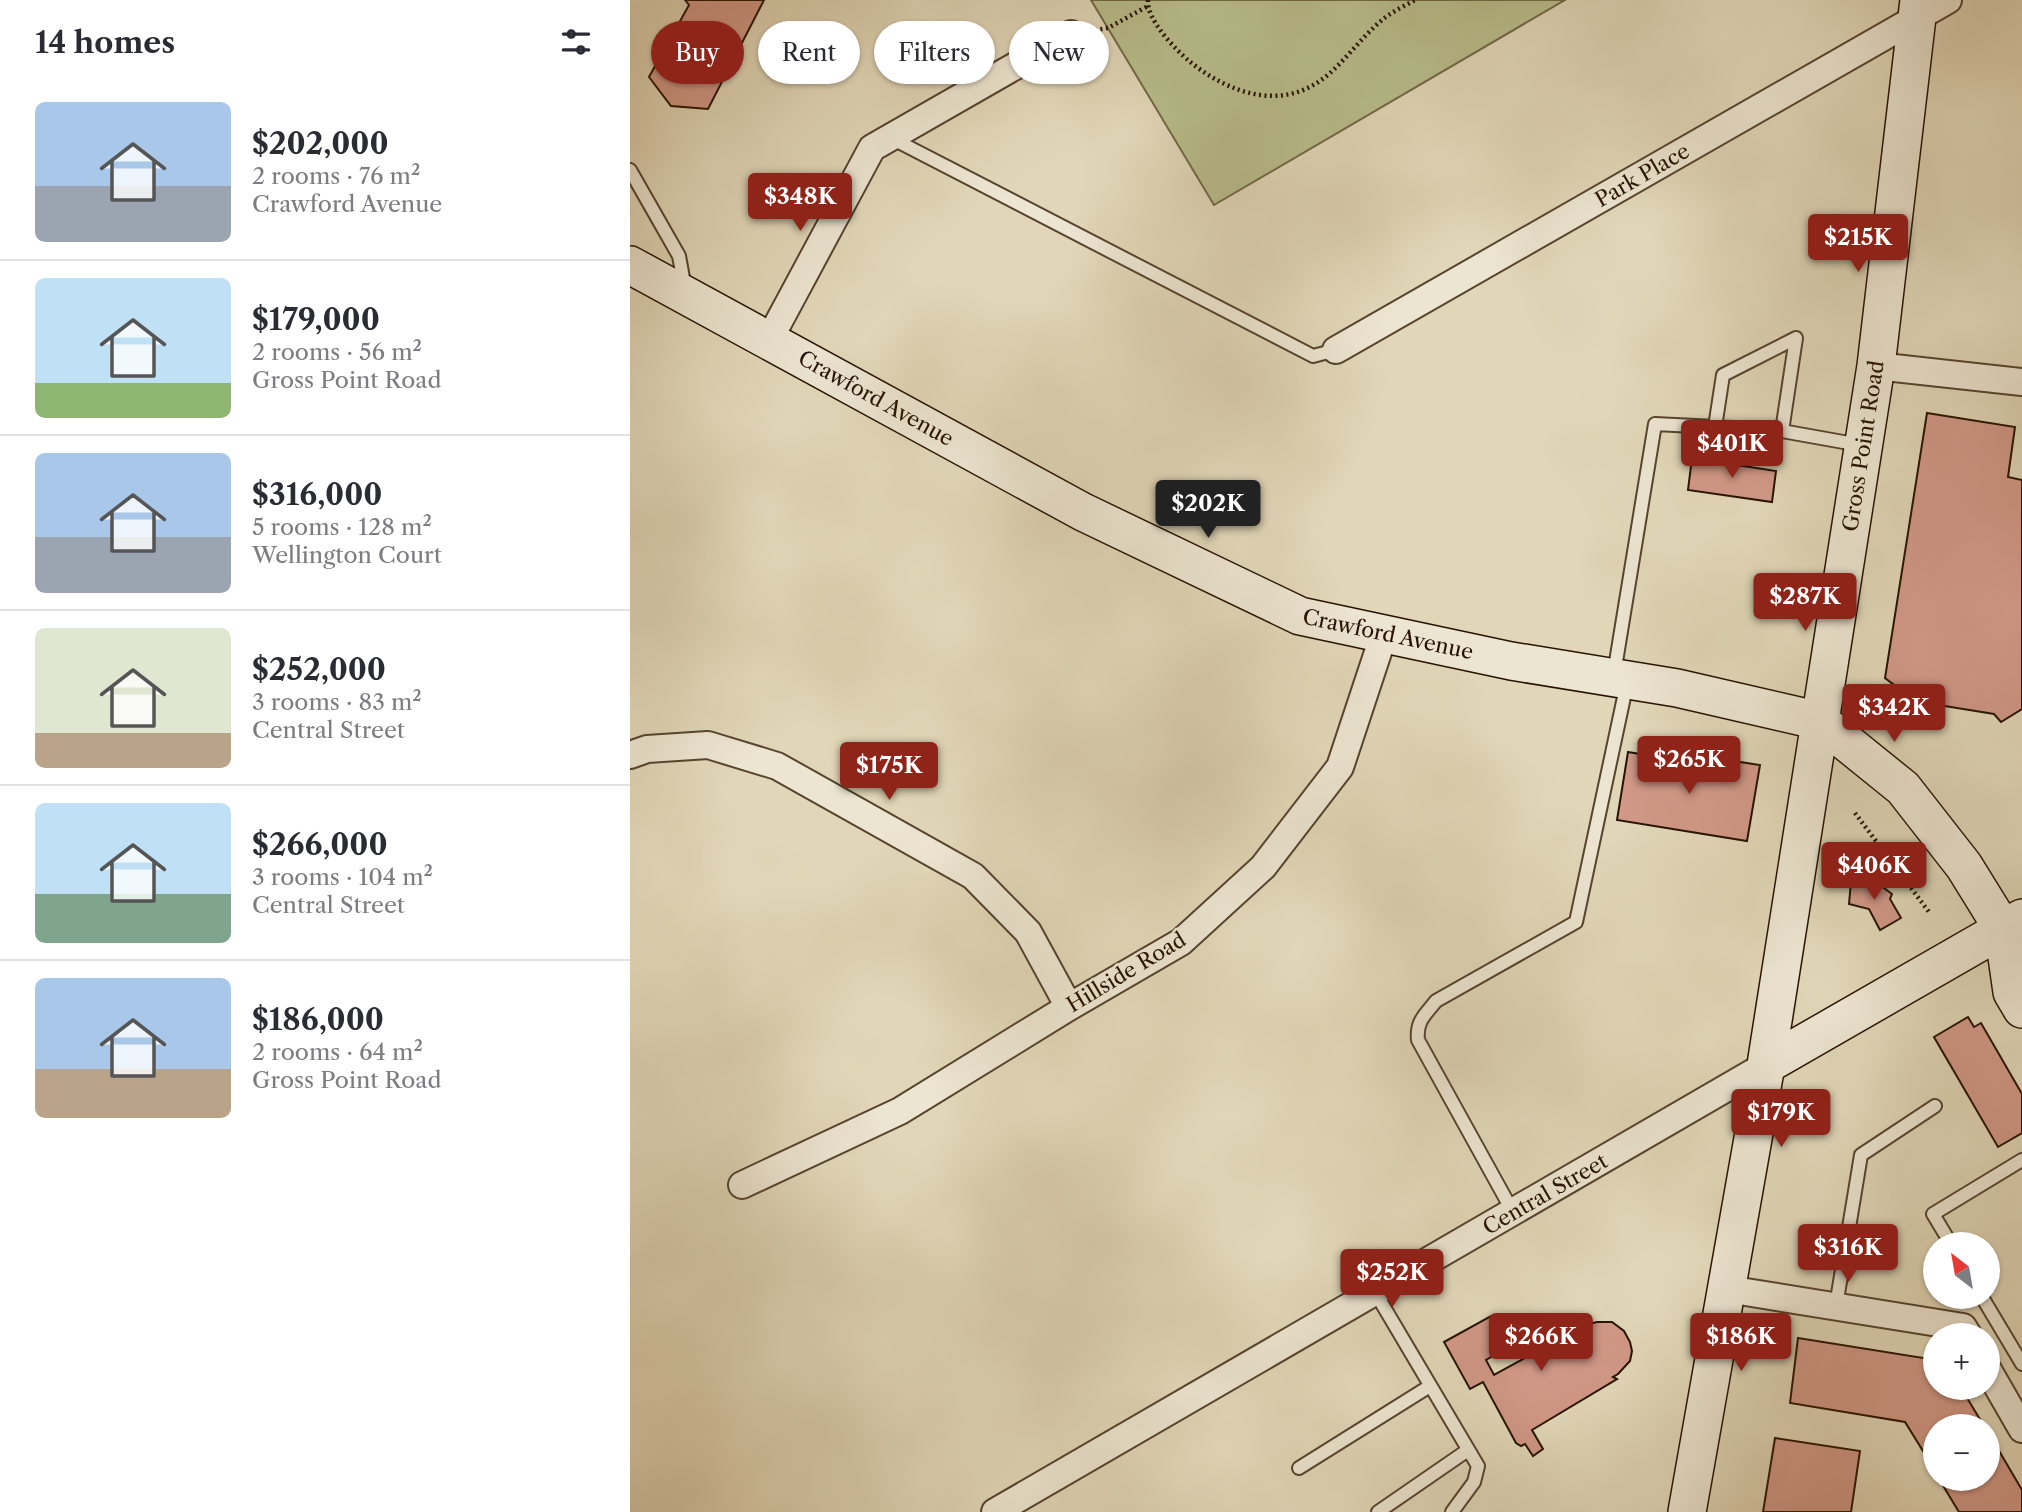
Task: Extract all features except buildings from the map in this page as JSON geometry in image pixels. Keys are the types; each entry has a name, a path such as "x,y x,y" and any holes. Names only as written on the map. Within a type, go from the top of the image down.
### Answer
{"main road":[{"name":"Gross Point Road","path":"1687,1512 1766,1065 1877,366 1928,6"},
{"name":"Crawford Avenue","path":"630,265 1083,512 1300,616 1511,661 1677,688 1820,721 1903,788 2016,929 2012,992 2022,1009"},
{"name":"Central Street","path":"1766,1065 2016,929"}],"street":[{"name":"Park Place","path":"1336,350 1928,6"},
{"path":"769,340 872,148 1009,70"},
{"path":"1877,366 2022,382"},
{"name":"Hillside Road","path":"742,1185 900,1111 1181,942 1264,867 1340,767 1384,634"},
{"path":"630,755 647,749 708,745 777,765 973,876 1028,932 1069,1007"},
{"name":"Central Street","path":"995,1512 1766,1065"},
{"path":"1727,1289 1938,1323"},
{"path":"2000,1391 2022,1429"}],"lane":[{"path":"890,138 1313,356 1336,350"},
{"path":"630,170 679,256 686,295"},
{"path":"1715,427 1723,375 1796,338 1782,431"},
{"path":"1513,1212 1418,1040 1417,1028 1422,1017 1436,1001 1576,922 1621,679 1655,424 1782,431 1864,446"},
{"path":"1836,1306 1861,1155 1935,1106"},
{"path":"1944,1232 1933,1214 2022,1160"},
{"path":"1375,1292 1478,1466 1474,1482 1452,1512"},
{"path":"1989,1309 2022,1364"},
{"path":"1299,1468 1430,1386"},
{"path":"1378,1512 1468,1450"}],"path":[{"path":"1109,27 1148,3 1161,32 1203,72 1230,87 1252,94 1277,97 1302,92 1329,74 1388,16 1415,0"},
{"path":"1854,813 1929,912"}],"green space":[{"path":"1091,0 1565,0 1214,205 1109,30 1109,21 1104,21"}]}
